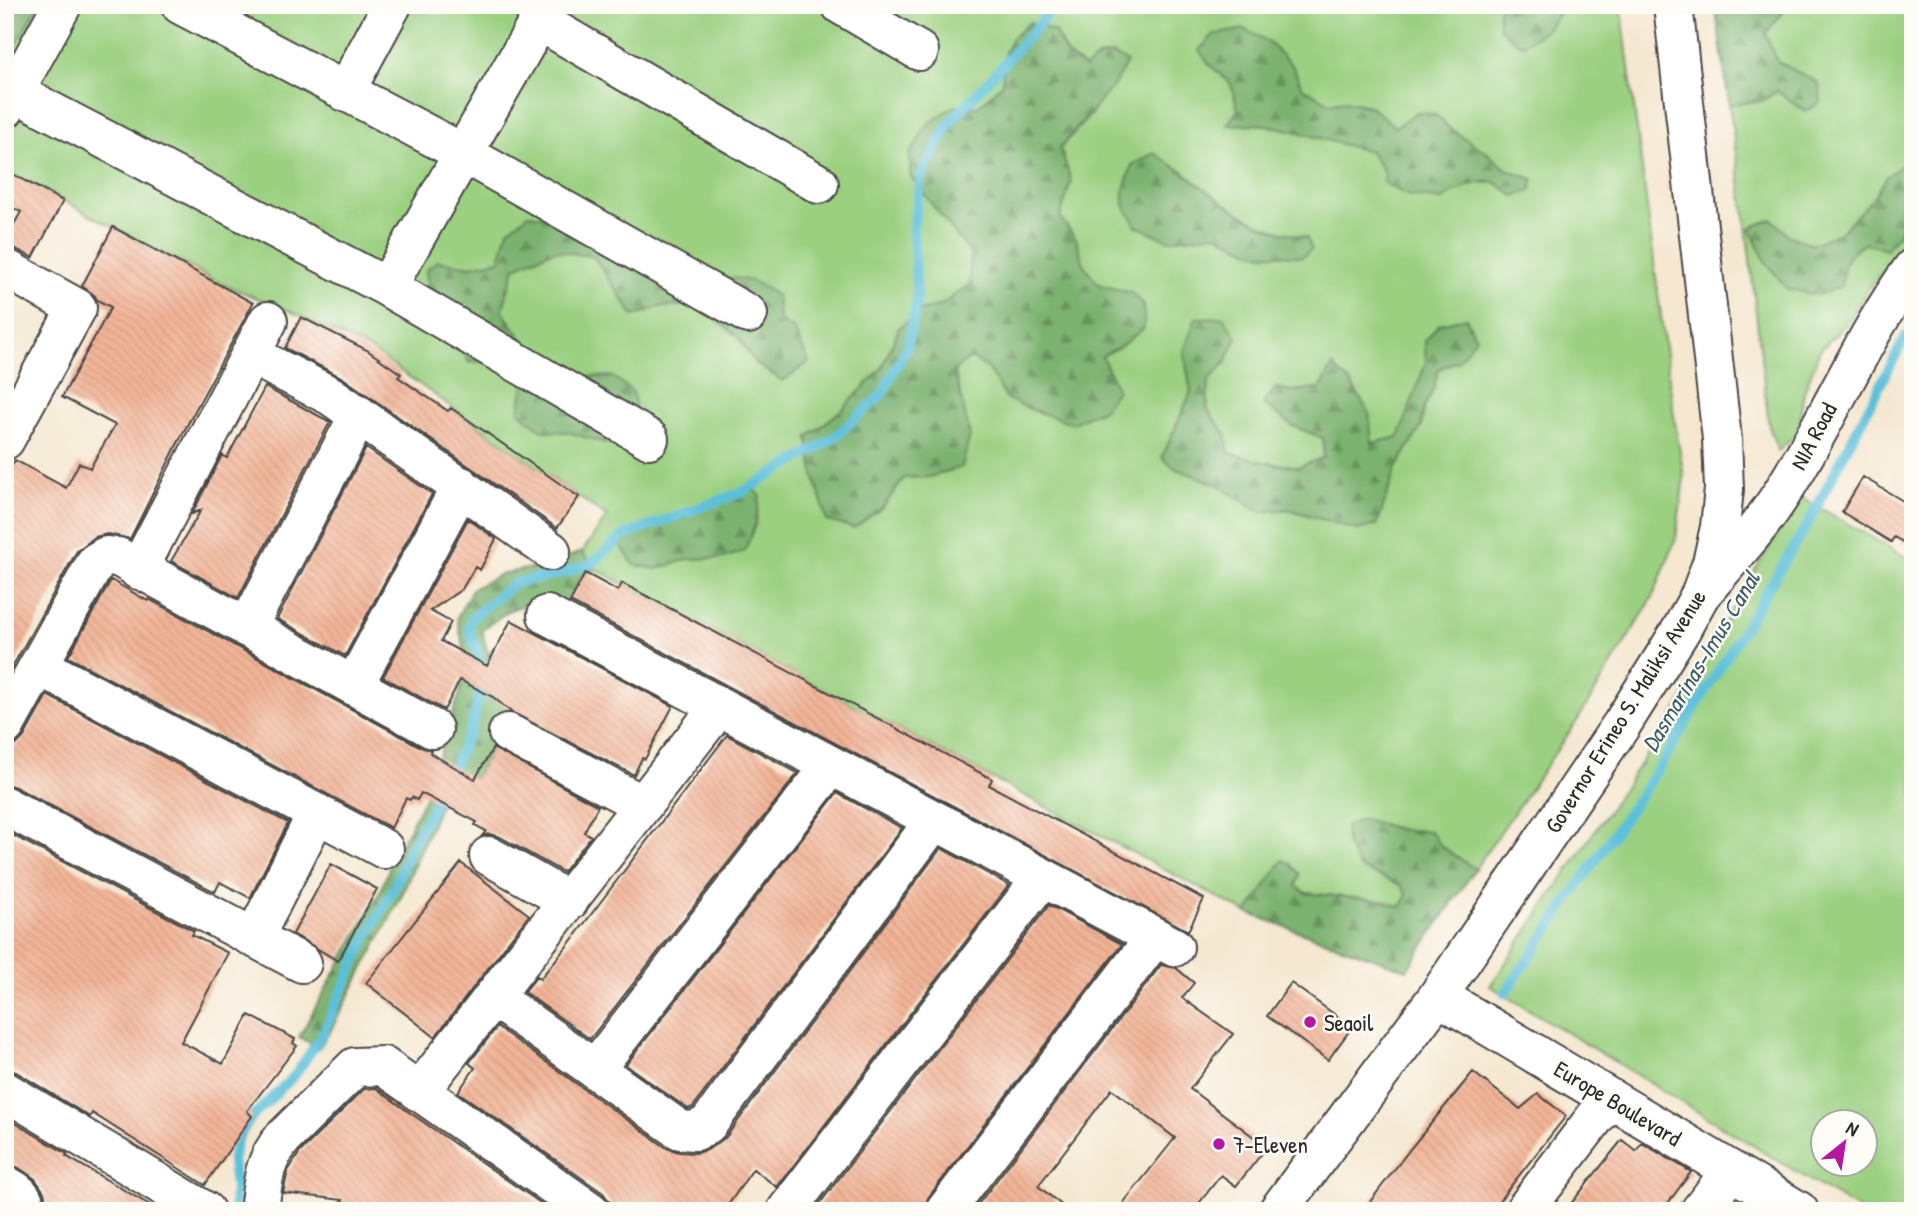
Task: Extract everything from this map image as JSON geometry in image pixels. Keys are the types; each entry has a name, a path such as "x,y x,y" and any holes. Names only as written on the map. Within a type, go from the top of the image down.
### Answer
{"street":[{"path":"62,5 10,101 387,287 649,439"},
{"path":"181,5 225,15 345,92 463,153 748,314"},
{"path":"345,92 392,5"},
{"path":"841,5 919,51"},
{"name":"Governor Erineo S. Maliksi Avenue","path":"1278,1211 1438,996 1622,724 1700,595 1712,563 1720,527 1724,489 1722,439 1673,5"},
{"path":"387,287 543,13 819,184"},
{"path":"5,268 76,308 5,440"},
{"name":"NIA Road","path":"1700,595 1767,516 1787,485 1882,313 1913,268"},
{"path":"138,570 268,321"},
{"path":"251,355 331,396 551,551"},
{"path":"247,628 359,415"},
{"path":"354,685 461,486"},
{"path":"5,726 96,562 106,556 118,557 433,729"},
{"path":"547,615 1164,942 945,1211"},
{"path":"39,666 384,849"},
{"path":"419,1092 719,707"},
{"path":"508,733 643,805"},
{"path":"595,1069 831,766"},
{"path":"5,806 302,963"},
{"path":"254,937 317,814"},
{"path":"493,998 680,1130 696,1131 708,1124 934,821"},
{"path":"489,856 569,901"},
{"path":"786,1211 1042,878"},
{"name":"Europe Boulevard","path":"1438,996 1799,1211"},
{"path":"259,1211 265,1165 272,1151 355,1067 383,1066 590,1211"},
{"path":"5,1091 205,1211"},
{"path":"1524,1211 1610,1098"},
{"path":"1700,1211 1731,1171"},
{"path":"5,1185 25,1199 26,1211"}],"green space":[{"path":"5,5 39,5 11,52 5,48"},
{"path":"39,5 1499,5 1499,28 1545,31 1566,5 1621,5 1684,477 1676,538 1653,597 1577,721 1475,869 1441,846 1430,831 1401,830 1363,819 1360,868 1401,885 1408,895 1401,908 1383,901 1306,893 1296,886 1284,860 1247,913 595,569 582,552 607,517 371,350 292,312 222,284 5,170 5,63","holes":["1055,32 1067,55 1086,68 1098,57 1114,54 1093,112 1060,148 1071,181 1060,217 1076,239 1084,265 1098,285 1131,293 1121,346 1101,356 1117,389 1073,423 1007,399 986,367 971,358 954,369 960,402 929,477 904,478 883,507 808,437 843,409 883,368 899,328 921,311 941,305 970,284 971,254 927,198 954,107 978,107 1002,84 1005,53 1012,38","1292,65 1302,87 1330,103 1346,101 1371,107 1395,128 1417,112 1436,115 1452,130 1506,169 1532,179 1514,196 1496,183 1475,183 1451,192 1384,172 1370,151 1276,127 1228,125 1239,110 1231,84","1179,168 1248,218 1277,230 1306,237 1255,253 1216,234 1168,240 1154,233","530,214 565,220 711,279 777,296 779,320 795,331 755,363 738,337 698,304 658,307 634,316 594,257 554,250 515,267 502,311 541,365 572,377 605,443 568,432 543,431 510,348 437,261 471,266 500,260 508,230","1223,317 1226,362 1209,380 1207,409 1226,435 1229,453 1299,467 1324,457 1323,438 1293,426 1264,403 1276,388 1291,391 1320,389 1334,366 1372,443 1400,437 1426,362 1425,341 1459,360 1438,369 1434,388 1424,408 1421,427 1396,468 1377,525 1357,530 1288,509 1261,512 1216,484 1175,468 1162,458 1191,392 1184,351 1196,319","742,492 724,558 688,559 657,569 618,541 623,536"]},
{"path":"1499,5 1566,5 1545,31 1521,45 1499,28"},
{"path":"1715,5 1789,5 1765,34 1778,62 1819,83 1821,103 1805,111 1777,91 1762,101 1729,104"},
{"path":"1789,5 1913,5 1913,153 1905,164 1888,175 1873,198 1840,233 1813,245 1789,236 1772,219 1750,228 1843,268 1849,253 1864,243 1886,248 1901,231 1900,209 1913,197 1913,238 1869,287 1848,322 1820,350 1804,392 1797,434 1778,451 1769,426 1729,104 1762,101 1777,91 1805,110 1819,83 1778,62 1765,34"},
{"path":"1030,22 1055,32 1067,55 1085,68 1105,55 1127,62 1114,85 1060,148 1071,181 1060,217 1076,239 1084,265 1098,284 1131,293 1144,305 1144,328 1121,346 1102,356 1117,389 1104,409 1073,423 1007,399 986,367 971,358 954,370 970,435 962,467 929,477 904,478 883,507 854,528 827,521 814,475 808,437 843,409 882,368 899,328 921,311 941,305 970,284 971,254 910,176 910,153 928,124 954,106 978,107 1002,84 1005,53 1012,38"},
{"path":"1244,29 1267,41 1292,65 1302,87 1330,103 1346,101 1372,107 1395,127 1417,112 1436,115 1452,130 1506,169 1533,179 1531,191 1514,196 1498,184 1483,182 1454,192 1443,200 1409,196 1383,183 1384,172 1370,151 1275,126 1227,125 1238,110 1231,84 1210,65 1199,50 1213,35"},
{"path":"1154,153 1242,215 1274,230 1306,237 1312,249 1302,257 1255,253 1216,234 1168,240 1136,226 1124,204 1124,189 1132,165"},
{"path":"1913,153 1913,197 1900,209 1901,231 1886,249 1864,243 1857,248 1846,261 1842,286 1818,295 1787,289 1765,261 1750,228 1772,219 1789,236 1813,244 1840,233 1873,198 1888,175 1904,164"},
{"path":"529,214 565,220 711,279 739,278 761,285 777,296 779,320 795,331 809,362 783,381 755,363 738,337 698,304 658,307 634,316 594,257 554,250 515,267 502,311 541,365 572,377 612,376 633,392 636,414 605,443 568,432 543,431 519,412 525,378 490,361 469,363 429,296 426,270 437,261 471,266 500,260 508,230"},
{"path":"1223,317 1237,337 1226,362 1209,380 1207,409 1226,435 1229,453 1299,467 1324,457 1323,438 1293,426 1263,403 1276,388 1291,391 1320,389 1333,366 1349,381 1369,412 1372,443 1399,437 1426,362 1425,341 1439,324 1466,318 1476,338 1459,360 1438,369 1434,388 1424,408 1421,427 1396,468 1377,525 1357,530 1288,509 1261,512 1216,484 1175,468 1162,458 1191,392 1184,351 1196,318"},
{"path":"750,487 760,495 756,522 745,551 724,558 688,559 657,569 634,565 618,541 623,536"},
{"path":"1801,497 1913,561 1913,1211 1861,1211 1490,986 1678,708 1740,594"},
{"path":"582,552 595,569 581,576 564,607 539,599 508,611 482,630 487,651 510,663 493,697 513,708 475,779 441,802 401,897 331,1030 319,1048 299,1037 381,890 392,861 426,796 468,668 457,618 472,589 501,574 545,565"},
{"path":"1363,819 1401,830 1430,831 1441,846 1475,869 1407,970 1247,913 1283,860 1290,863 1300,874 1296,886 1306,893 1383,901 1401,907 1407,896 1401,885 1360,868 1347,846 1345,826"}],"building":[{"path":"5,170 63,201 33,258 5,246 5,240 21,212 5,204"},
{"path":"113,227 253,303 130,539 108,534 95,537 77,551 5,680 5,477 15,460 66,488 79,463 90,468 115,425 62,397 111,307 97,300 82,286"},
{"path":"301,317 367,350 401,374 398,377 448,411 451,408 579,497 557,528 343,378 285,348"},
{"path":"265,387 330,422 238,598 171,561 201,510 192,514 222,455 227,458"},
{"path":"366,448 432,494 345,656 277,619"},
{"path":"1863,477 1913,507 1913,548 1894,537 1891,542 1842,512"},
{"path":"468,519 496,539 480,570 475,567 462,589 430,611 451,622 441,641 487,666 511,620 673,706 634,775 511,712 493,697 460,680 444,710 383,677"},
{"path":"585,573 618,591 622,583 660,603 992,779 989,785 1204,899 1188,931 570,602"},
{"path":"111,580 431,750 430,753 475,779 493,748 598,806 584,832 591,836 563,872 500,837 489,834 482,836 486,831 475,825 477,822 421,793 417,800 406,798 391,828 68,657"},
{"path":"47,695 288,823 250,898 220,882 215,892 5,784 5,748 16,745 24,737"},
{"path":"727,735 798,773 590,1039 524,992 537,976 540,979 568,945"},
{"path":"837,793 902,828 693,1107 688,1109 626,1065"},
{"path":"5,831 194,931 192,935 228,953 181,1042 223,1064 249,1015 295,1039 293,1043 297,1046 247,1111 252,1116 205,1185 92,1113 90,1117 16,1072 5,1069"},
{"path":"941,848 1009,885 777,1187 753,1169 724,1211 612,1211 603,1193 458,1092 475,1068 469,1063 497,1027 667,1148 695,1153 707,1150 726,1137"},
{"path":"461,863 529,915 435,1037 366,983"},
{"path":"331,864 377,889 338,961 293,934"},
{"path":"1049,905 1122,944 928,1198 924,1211 814,1211"},
{"path":"1161,965 1176,968 1194,983 1182,998 1233,1034 1190,1089 1267,1147 1236,1186 1221,1175 1193,1211 1117,1211 1175,1138 1112,1089 1038,1186 1069,1211 1030,1211 1019,1203 1012,1211 973,1211"},
{"name":"Seaoil","path":"1291,983 1352,1027 1328,1060 1267,1016"},
{"path":"1473,1072 1520,1109 1538,1094 1566,1116 1491,1211 1363,1211 1410,1149"},
{"path":"376,1088 552,1211 335,1211 343,1200 283,1193 288,1171 300,1152 364,1089"},
{"path":"5,1117 160,1211 55,1211 47,1206 44,1192 35,1179 19,1168 5,1163"},
{"path":"1622,1140 1636,1151 1642,1143 1691,1172 1662,1211 1565,1211"}],"waterway":[{"path":"448,778 472,726 478,698 481,673 478,654 469,631 471,619 515,583 592,564 623,536 742,492 831,440 881,396 907,347 917,298 913,229 921,176 949,124 1054,5"},
{"name":"Dasmarinas-Imus Canal","path":"1505,993 1658,769 1807,525 1906,336"},
{"path":"234,1211 232,1161 237,1140 251,1118 295,1075 322,1035 363,944 395,886 408,852 441,791"}],"place":[{"name":"Seaoil","path":"1310,1022"},
{"name":"7-Eleven","path":"1219,1144"}]}
